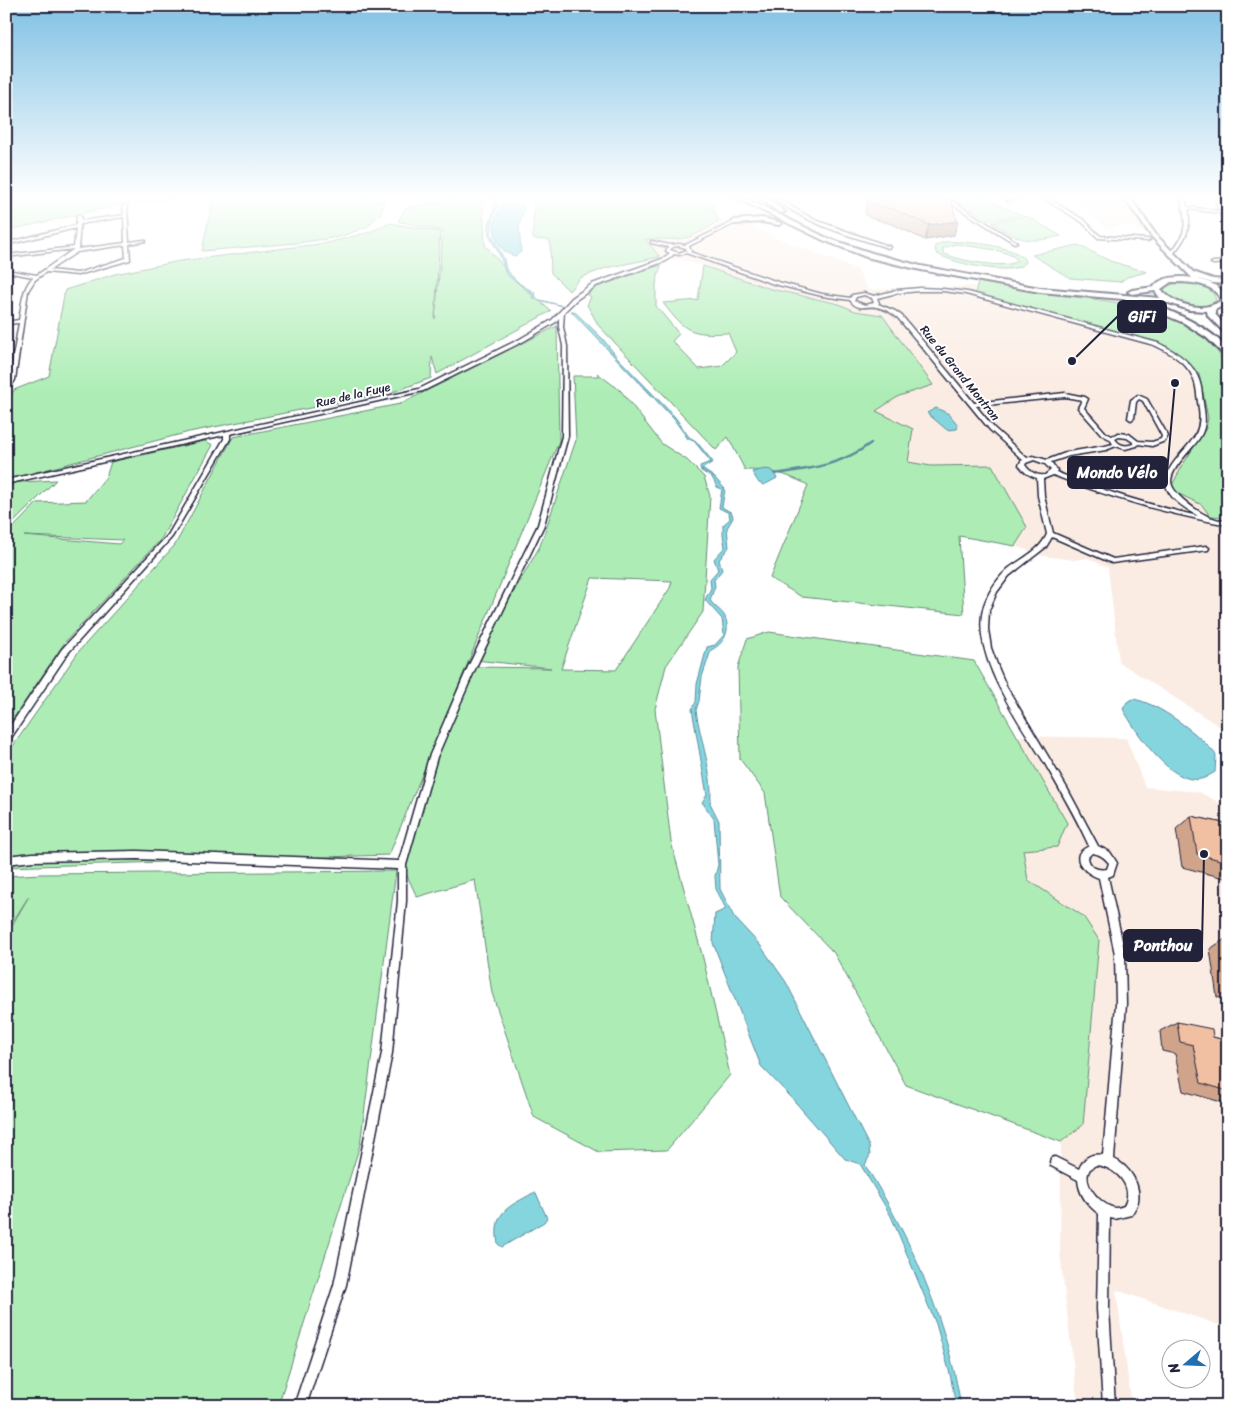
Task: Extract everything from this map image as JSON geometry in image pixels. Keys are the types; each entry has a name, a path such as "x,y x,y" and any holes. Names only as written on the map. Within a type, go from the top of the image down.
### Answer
{"main road":[{"path":"898,262 982,281 1123,300 1172,315 1207,335 1228,357"},
{"path":"919,262 1024,283 1135,292 1157,288 1163,282 1179,279 1200,282 1225,293 1223,304 1211,308 1182,306"},
{"path":"1171,262 1176,268 1179,279"},
{"path":"1180,262 1200,282"},
{"path":"1188,271 1212,280 1228,282"},
{"path":"1211,287 1228,286"},
{"path":"1157,288 1159,293 1170,301 1182,306 1219,337 1228,351"},
{"path":"1056,292 1170,301"},
{"path":"1211,308 1211,314 1228,334"}],"street":[{"path":"6,390 12,380 26,291 33,279 59,262"},
{"path":"45,271 78,274 116,262"},
{"name":"Rue de la Fuye","path":"6,482 421,390 522,340 554,321 574,299 594,285 659,262"},
{"path":"715,262 776,284 852,299 860,294 874,297 890,292 938,289 966,293 1156,344 1176,355 1188,365 1196,377 1204,421 1197,438 1174,471 1169,485 1176,498 1210,520"},
{"path":"1213,263 1228,262"},
{"path":"6,272 37,276"},
{"path":"874,297 878,301 876,305"},
{"name":"Rue du Grand Montron","path":"852,299 854,303 861,306 876,305 900,317 992,429 1026,460 1022,465 1026,471 1040,477"},
{"path":"300,1406 340,1285 387,1054 402,901 402,865 433,757 472,667 541,525 565,436 565,346 561,328 562,312"},
{"path":"6,323 22,321"},
{"path":"972,405 1066,395 1084,399 1081,408 1104,434 1112,438 1116,444"},
{"path":"1112,438 1115,435 1121,434 1129,436 1136,442 1152,444 1163,440 1165,436 1145,400 1138,397 1133,401 1131,418"},
{"path":"6,739 65,651 170,536 227,439 227,432"},
{"path":"1046,462 1068,454 1106,448 1116,444 1131,447 1136,442"},
{"path":"1026,460 1033,458 1046,462 1053,467 1053,473"},
{"path":"1053,473 1108,495 1176,514 1228,523"},
{"path":"1053,473 1040,477 1041,496 1050,534 1046,542 1006,575 994,591 986,610 986,631 989,653 998,678 1072,804 1095,849 1108,856 1113,863 1110,872 1103,874 1094,872 1084,862 1085,852 1095,849"},
{"path":"1050,534 1112,561 1206,548"},
{"path":"6,860 137,855 402,865"},
{"path":"1103,874 1120,962 1120,1004 1108,1161"},
{"path":"1096,1159 1108,1161 1127,1177 1133,1192 1133,1200 1127,1211 1113,1214 1105,1212 1091,1200 1083,1184 1082,1176 1086,1165 1090,1161 1096,1159"},
{"path":"1056,1162 1082,1176"},
{"path":"1105,1212 1103,1310 1109,1406"}],"shaded area":[{"path":"690,262 839,262 857,269 868,290 976,286 976,294 1156,343 1170,349 1188,362 1199,374 1208,418 1206,428 1172,485 1177,493 1202,505 1210,516 1228,517 1228,732 1119,662 1108,568 1088,558 1074,560 1043,556 1015,546 1027,527 992,465 931,466 908,462 876,412 899,396 933,385 866,312 855,311 839,304 771,289"},
{"path":"1017,736 1126,738 1145,787 1199,792 1228,807 1228,1328 1116,1290 1132,1406 1078,1406 1060,1253 1061,1142 1083,1124 1083,916 1028,880 1023,850 1067,823"}],"green space":[{"path":"176,262 438,262 435,319 440,262 500,262 518,283 551,311 437,374 432,357 431,378 396,391 189,432 6,480 6,404 14,390 49,376 65,290 115,274"},
{"path":"551,262 636,262 606,268 580,278 569,291 551,273"},
{"path":"958,262 1003,265 1026,262 1020,267 1010,269 997,269"},
{"path":"1043,262 1113,262 1147,272 1127,277 1120,282 1070,278"},
{"path":"661,265 656,284 656,306 679,334 672,341 699,369 722,366 736,352 728,333 705,333 690,330 677,320 663,303 698,300 703,266 771,289 839,304 855,311 882,315 933,385 899,396 876,411 913,429 908,462 931,466 992,465 1027,527 1015,546 959,536 964,614 802,597 770,578 808,485 778,473 745,470 728,437 716,450 599,326 587,305 591,297 588,295 594,288"},
{"path":"978,282 1132,305 1181,321 1201,334 1217,352 1228,374 1228,517 1210,516 1202,505 1177,493 1172,485 1206,428 1208,418 1199,374 1188,362 1170,349 1156,343 975,294"},
{"path":"1176,283 1193,284 1205,288 1214,295 1216,300 1211,304 1188,305 1174,299 1164,290 1166,287"},
{"path":"557,326 559,441 389,855 6,867 6,756 79,651 175,545 233,437 400,404"},
{"path":"597,373 621,391 662,444 687,460 704,477 710,496 703,612 666,666 655,709 671,842 703,958 730,1075 667,1150 599,1152 534,1117 492,993 475,880 417,897 402,865 433,757 472,667 551,668 475,660 540,546 576,440 573,376 599,376","holes":["592,578 672,581 670,588 616,670 561,669"]},
{"path":"205,441 213,445 161,539 65,642 6,729 6,535 37,503 86,501 106,477 111,462","holes":["24,536 123,540 119,544"]},
{"path":"56,480 6,530 6,483"},
{"path":"769,632 974,661 1067,823 1057,847 1023,850 1028,880 1083,916 1099,940 1083,1125 1061,1142 906,1085 834,953 780,897 765,793 740,759 738,667 747,639"},
{"path":"396,871 360,1145 278,1406 6,1406 6,936 29,896 6,932 6,876 41,874"}],"water":[{"path":"502,262 505,262 506,270 520,284 508,276"},
{"path":"525,287 534,292 537,299 563,306 534,299"},
{"path":"571,311 574,311 602,338 617,357 675,417 689,437 696,441 713,462 702,469 714,477 725,489 722,507 732,513 733,518 727,528 729,547 719,560 722,570 714,580 715,586 710,600 724,615 727,631 720,644 711,650 702,677 696,710 709,770 710,803 719,821 720,889 734,917 760,945 786,982 869,1146 870,1155 865,1165 912,1251 937,1311 947,1342 961,1406 956,1406 950,1374 936,1324 891,1216 860,1164 845,1159 761,1066 713,943 715,914 726,909 716,889 715,876 718,865 714,819 702,802 707,795 692,709 696,702 697,684 707,647 715,645 724,635 722,619 705,600 711,588 710,579 718,570 714,559 725,547 723,525 730,519 729,513 719,508 722,489 717,487 712,477 701,471 700,466 711,462 694,441 688,439 673,418"},
{"path":"936,408 949,414 958,425 957,429 947,430 927,413"},
{"path":"765,469 771,470 777,478 764,485 759,483 752,472"},
{"path":"1132,699 1153,706 1190,729 1216,755 1215,772 1201,779 1189,779 1166,766 1145,743 1123,709 1127,702"},
{"path":"536,1193 547,1218 544,1222 502,1247 498,1244 497,1233 500,1217 504,1211"}],"building":[{"path":"1191,816 1228,824 1228,862 1197,854"},
{"path":"1177,1022 1212,1029 1213,1037 1228,1041 1228,1091 1201,1083 1193,1045 1180,1042"}],"waterway":[{"path":"775,474 825,465 849,456 871,443"}],"place":[{"name":"GiFi","path":"1072,361"},
{"name":"Mondo Vélo","path":"1175,383"},
{"name":"Ponthou","path":"1204,854"}]}
